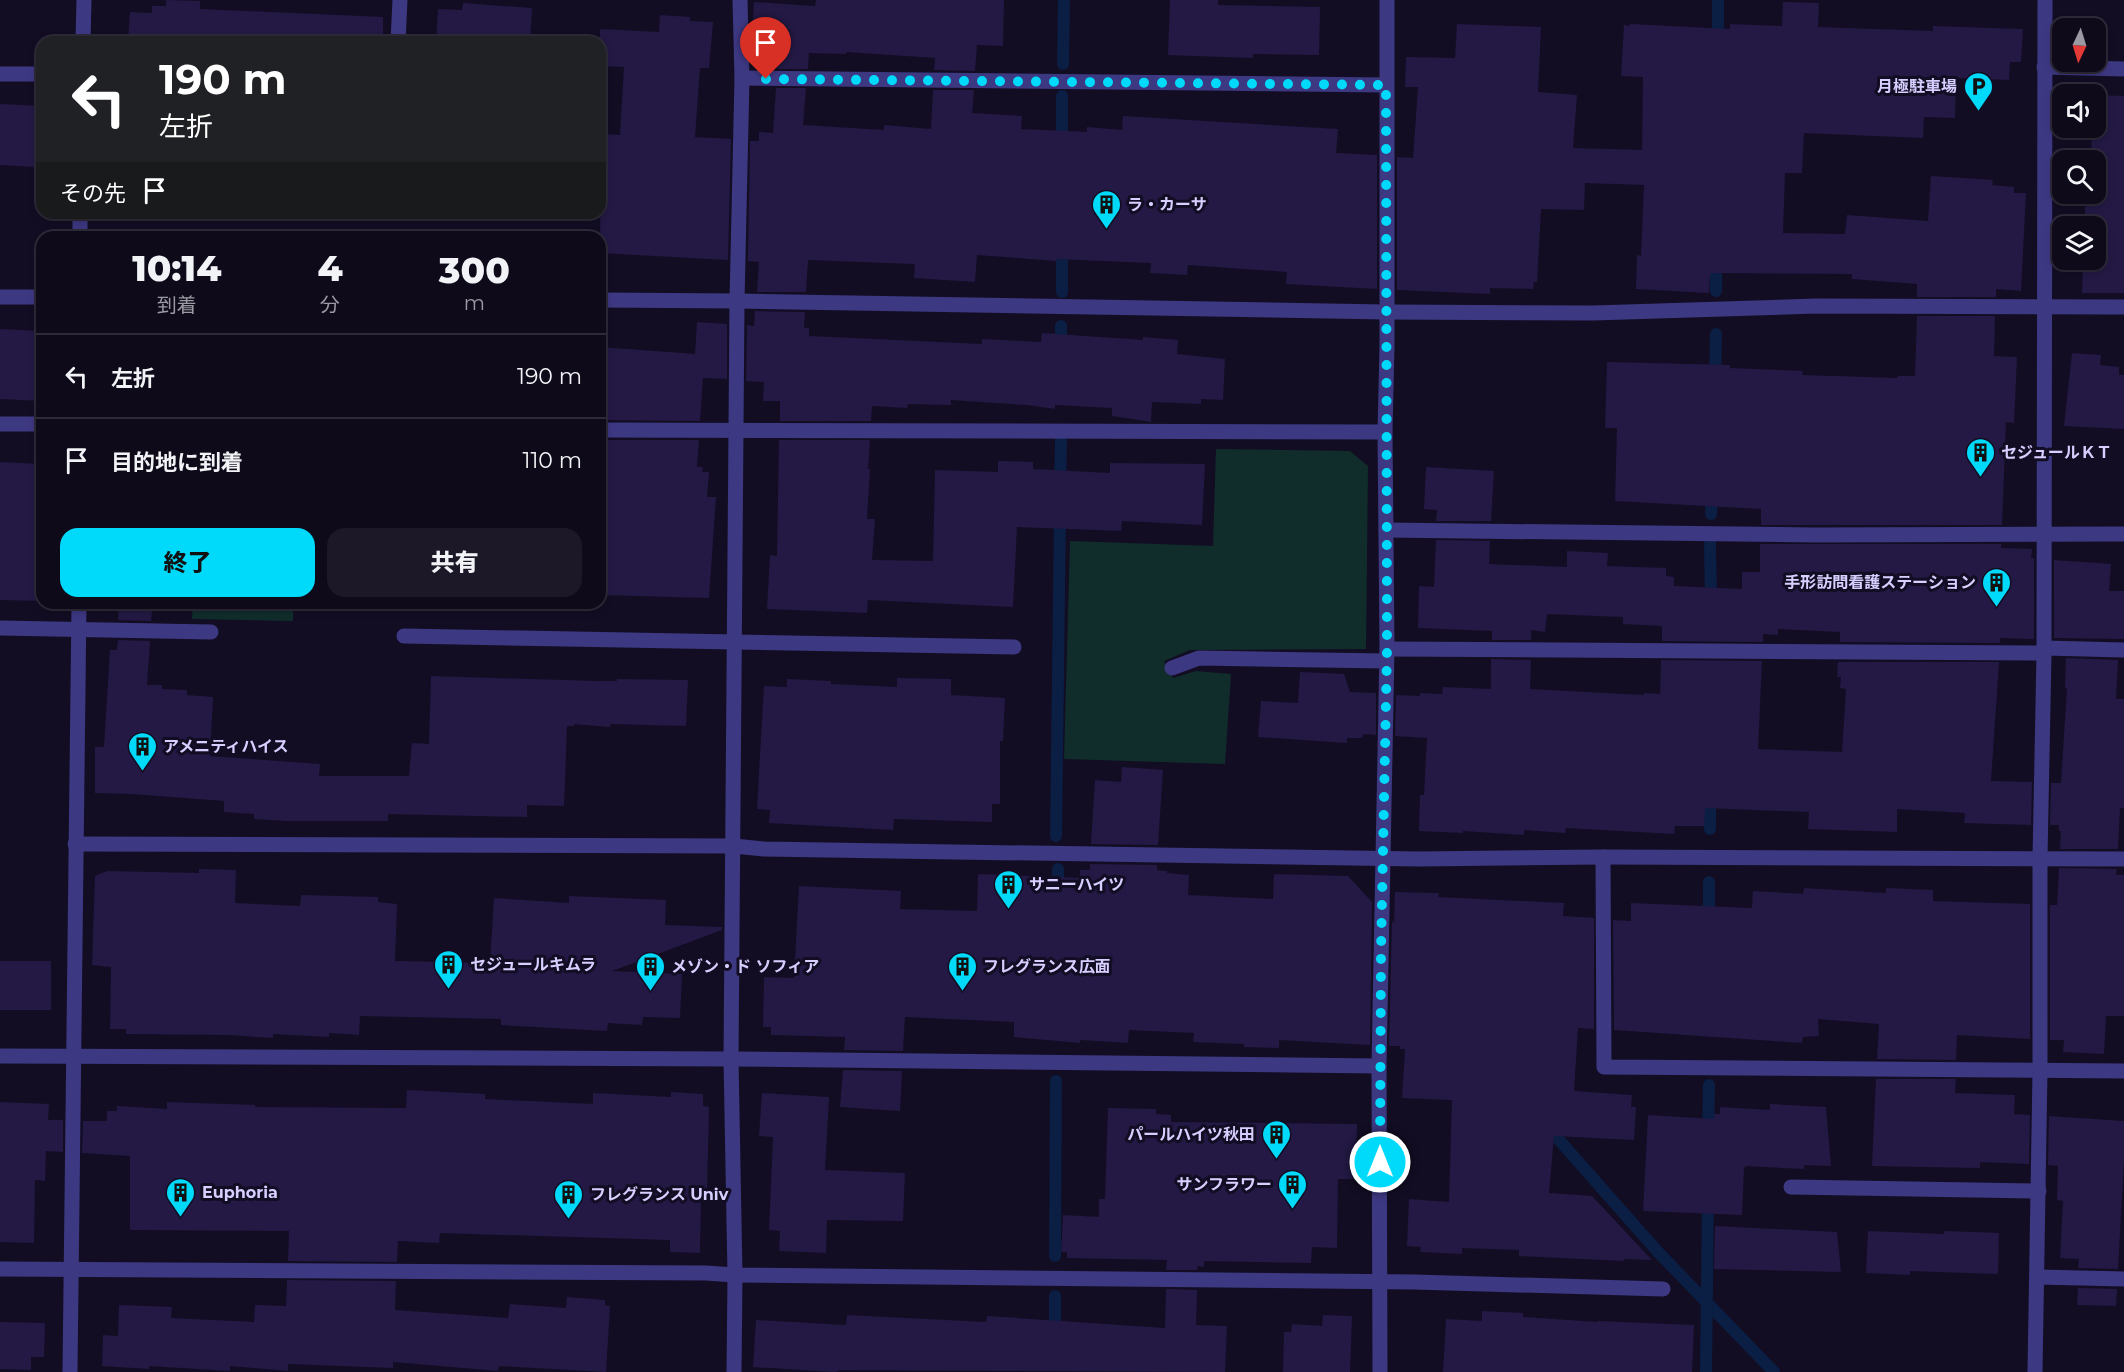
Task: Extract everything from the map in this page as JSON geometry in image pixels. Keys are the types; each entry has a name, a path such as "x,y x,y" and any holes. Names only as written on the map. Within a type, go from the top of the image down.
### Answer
{"street":[{"path":"82,36 84,0"},
{"path":"398,36 400,0"},
{"path":"734,1372 735,1275 731,1059 737,301 742,78 740,0"},
{"path":"1380,1372 1379,1066 1386,655 1387,0"},
{"path":"2035,1372 2044,651 2045,0"},
{"path":"2044,67 2124,69"},
{"path":"0,74 36,74"},
{"path":"742,78 1386,85"},
{"path":"0,297 36,297"},
{"path":"606,300 1593,313 1816,306 2124,307"},
{"path":"0,424 36,424"},
{"path":"606,430 1385,432"},
{"path":"1386,530 1814,535 2124,534"},
{"path":"70,1372 79,609"},
{"path":"0,628 211,632"},
{"path":"404,636 1014,647"},
{"path":"1172,668 1199,658 2124,650"},
{"path":"75,844 734,846 764,849 1382,858 2124,859"},
{"path":"1603,857 1604,1067 2124,1071"},
{"path":"0,1056 731,1059 1379,1066"},
{"path":"1791,1187 2039,1191"},
{"path":"0,1269 706,1273 1381,1282 1663,1289"},
{"path":"2037,1277 2124,1279"}],"green space":[{"path":"1216,449 1350,451 1368,466 1366,649 1190,650 1164,661 1173,678 1196,671 1231,674 1225,764 1064,759 1070,541 1213,546"},
{"path":"193,609 293,609 293,621 192,619"}],"building":[{"path":"166,0 200,1 200,9 383,17 383,36 128,36 130,12 152,13 152,6 166,6"},
{"path":"816,0 1004,0 1003,46 977,45 975,71 934,70 935,58 846,52 846,54 809,53 808,69 777,69 779,45 772,45 772,41 752,40 754,2 815,6"},
{"path":"1170,0 1218,0 1218,5 1320,7 1319,55 1253,54 1253,58 1168,55"},
{"path":"1783,2 1819,3 1818,27 1933,31 1933,26 2023,29 2021,62 2010,62 2009,80 1956,78 1955,118 1924,117 1923,138 1804,133 1802,173 1785,173 1783,233 1845,234 1847,215 1928,221 1931,176 1993,180 1992,185 2014,187 2014,193 2026,193 2021,291 1996,289 1996,297 1917,297 1917,284 1852,279 1852,274 1710,273 1709,293 1636,289 1637,255 1641,256 1644,185 1585,183 1584,210 1541,209 1537,282 1534,282 1533,289 1490,288 1490,294 1397,290 1397,157 1413,158 1418,87 1405,87 1406,57 1455,58 1457,24 1541,27 1538,92 1577,95 1573,148 1642,150 1643,77 1621,76 1624,25 1730,29 1730,24 1782,26"},
{"path":"463,3 532,8 530,36 436,36 438,9 462,10"},
{"path":"660,15 690,17 690,21 713,22 709,68 700,68 695,137 731,139 728,260 606,253 606,231 600,231 600,219 606,219 606,134 620,135 624,67 606,66 606,36 600,36 600,29 659,32"},
{"path":"776,88 806,88 803,125 884,130 884,125 931,129 933,90 974,90 972,113 1022,116 1021,129 1087,132 1087,127 1122,130 1123,116 1338,129 1336,153 1377,155 1377,289 1286,284 1287,272 1188,265 1187,275 1150,273 1151,263 1056,259 1056,261 977,255 975,282 914,278 915,264 808,260 806,292 757,292 759,262 748,261 750,141 759,141 759,132 773,133"},
{"path":"2106,95 2124,96 2124,293 2082,293 2083,270 2106,270 2106,216 2085,216 2085,204 2106,204 2106,150 2091,150 2092,138 2106,138"},
{"path":"0,104 36,106 34,167 0,165"},
{"path":"755,311 805,312 804,328 809,328 809,336 982,344 982,339 1041,342 1042,333 1178,340 1177,354 1225,359 1223,400 1201,399 1201,404 1152,402 1151,422 1112,416 1112,408 1055,405 1055,409 951,400 951,405 908,404 907,408 872,406 871,421 780,421 780,401 763,401 764,382 746,381 747,325 754,326"},
{"path":"1917,316 1995,316 1994,356 2017,357 2014,423 2006,422 2002,525 1761,525 1761,509 1615,501 1617,428 1605,428 1607,362 1730,365 1730,368 1803,371 1802,375 1897,378 1898,376 1915,376"},
{"path":"697,322 727,324 727,379 703,378 700,421 606,420 606,347 695,354"},
{"path":"0,329 36,331 36,401 0,399"},
{"path":"2072,353 2101,355 2100,365 2119,367 2119,375 2124,375 2124,429 2064,426"},
{"path":"606,440 699,440 697,467 703,467 702,472 709,472 707,497 716,497 709,598 606,595"},
{"path":"779,440 870,440 867,519 875,519 872,560 933,561 935,470 998,472 998,461 1033,462 1033,469 1110,473 1110,463 1205,464 1202,525 1122,521 1121,531 1017,527 1013,607 868,600 867,613 767,609 770,555 777,556"},
{"path":"0,462 36,464 36,601 0,600"},
{"path":"1426,467 1494,471 1491,521 1436,521 1437,510 1424,509"},
{"path":"1436,540 1490,541 1489,564 1567,567 1567,551 1608,553 1607,566 1666,568 1666,576 1674,577 1674,586 1742,589 1742,572 1760,572 1760,544 2001,544 2001,548 2032,549 2034,639 2000,638 2000,643 1840,642 1840,632 1778,629 1778,635 1763,634 1763,642 1662,641 1662,626 1623,624 1623,617 1547,614 1545,632 1531,630 1531,640 1492,640 1492,631 1418,628 1419,586 1434,587"},
{"path":"2054,560 2111,564 2109,591 2124,591 2124,639 2054,638"},
{"path":"119,609 152,609 151,621 118,620"},
{"path":"118,640 150,641 147,685 162,685 162,689 187,690 187,695 213,697 210,756 320,764 319,776 409,776 412,743 429,744 431,676 595,681 688,680 686,726 611,724 610,727 574,724 574,726 567,726 564,806 527,805 527,817 388,814 388,821 254,819 254,814 224,812 224,801 95,793 95,747 104,747 110,650 117,650"},
{"path":"2066,658 2118,660 2116,699 2124,699 2124,808 2120,808 2118,849 2060,849 2059,825 2050,825 2051,783 2061,783 2067,688 2065,688"},
{"path":"1491,659 1531,660 1530,689 1644,695 1644,693 1660,694 1661,660 1762,661 1758,749 1842,752 1846,689 1840,688 1841,677 1837,677 1838,662 1999,662 1991,781 2032,782 2031,825 1964,823 1965,813 1897,809 1897,832 1808,829 1809,812 1705,808 1704,826 1675,826 1674,834 1566,828 1565,833 1524,830 1524,835 1419,831 1420,795 1424,795 1427,738 1395,736 1396,695 1442,694 1443,687 1491,689"},
{"path":"1300,672 1344,674 1350,692 1376,693 1376,735 1363,734 1362,738 1347,738 1347,743 1258,737 1261,701 1298,703"},
{"path":"897,678 951,679 951,695 1005,698 1003,741 1000,741 1000,804 992,804 992,822 894,819 893,830 769,823 770,810 757,809 764,686 787,687 787,679 897,687"},
{"path":"1122,767 1163,770 1158,845 1091,844 1095,780 1121,782"},
{"path":"1090,864 1157,865 1157,870 1189,875 1188,895 1273,899 1274,874 1348,876 1372,902 1370,1045 1279,1040 1279,1048 1244,1047 1244,1044 1193,1042 1194,1033 1129,1030 1128,1043 1080,1040 1080,1043 1014,1037 1014,1022 905,1017 903,1051 844,1050 845,1037 771,1035 771,1027 763,1027 764,977 794,978 799,886 901,891 900,909 977,911 978,874 1080,878 1080,870 1090,870"},
{"path":"2059,868 2117,869 2116,875 2124,875 2124,1016 2106,1016 2104,1054 2063,1052 2064,1040 2050,1040 2050,905 2057,905"},
{"path":"199,869 236,870 235,903 300,906 301,895 378,897 378,902 397,904 395,961 490,963 494,898 569,903 569,896 666,900 665,925 722,927 722,930 612,971 682,974 680,1018 643,1017 642,1025 608,1023 607,1031 501,1025 501,1019 360,1016 359,1035 329,1033 329,1037 273,1034 273,1038 229,1035 126,1034 126,1029 110,1029 111,967 92,965 95,876 107,871 199,873"},
{"path":"1804,888 1886,893 1886,888 1933,890 1933,901 2030,904 2030,1039 1957,1035 1956,1060 1877,1059 1879,1024 1818,1019 1819,1036 1803,1037 1802,1043 1614,1030 1613,920 1631,921 1631,903 1752,908 1753,891 1803,894"},
{"path":"1395,892 1439,893 1438,897 1564,903 1563,916 1594,918 1594,1029 1578,1028 1574,1091 1632,1095 1631,1107 1636,1107 1634,1140 1554,1136 1549,1193 1592,1196 1652,1260 1624,1259 1624,1261 1519,1256 1519,1250 1462,1248 1462,1254 1420,1252 1421,1247 1407,1246 1409,1199 1449,1202 1452,1100 1402,1098 1405,1049 1400,1049 1400,1046 1389,1046 1392,921 1394,923"},
{"path":"0,961 51,961 51,1010 0,1010"},
{"path":"843,1070 902,1071 900,1111 840,1107"},
{"path":"1876,1079 1956,1079 1955,1093 2015,1095 2014,1114 2030,1115 2029,1164 1980,1162 1980,1168 1872,1166"},
{"path":"407,1090 485,1094 485,1099 593,1104 593,1093 671,1097 671,1092 703,1094 703,1106 709,1107 707,1195 701,1194 700,1253 670,1252 670,1240 440,1233 439,1243 398,1241 397,1262 288,1261 289,1231 130,1230 130,1156 82,1153 83,1121 107,1121 107,1111 117,1111 117,1106 167,1109 167,1102 255,1105 255,1107 406,1108"},
{"path":"762,1093 829,1097 825,1170 905,1173 903,1221 827,1220 826,1253 779,1251 780,1231 769,1230 773,1137 759,1136"},
{"path":"0,1102 49,1104 48,1120 63,1120 63,1152 46,1151 45,1181 35,1180 34,1243 0,1242"},
{"path":"1770,1104 1826,1107 1831,1166 1804,1165 1804,1169 1746,1166 1744,1168 1742,1215 1643,1211 1648,1115 1714,1119 1714,1114 1720,1114 1720,1107 1770,1110"},
{"path":"1108,1108 1156,1109 1156,1114 1171,1115 1171,1122 1357,1124 1356,1179 1338,1179 1337,1248 1312,1247 1311,1263 1204,1261 1204,1267 1198,1266 1197,1270 1166,1270 1167,1260 1067,1258 1067,1252 1061,1252 1063,1215 1099,1217 1099,1199 1105,1199"},
{"path":"2049,1116 2124,1121 2118,1269 2078,1268 2079,1259 2060,1258 2063,1201 2057,1200 2058,1166 2048,1165"},
{"path":"1715,1226 1837,1232 1841,1272 1714,1269"},
{"path":"1868,1231 1944,1234 1944,1231 1999,1233 1998,1274 1910,1271 1910,1275 1866,1273"},
{"path":"287,1280 396,1281 395,1310 508,1318 510,1304 566,1308 567,1297 605,1300 605,1305 610,1306 606,1372 499,1366 498,1371 393,1362 393,1368 288,1364 288,1371 230,1366 230,1371 149,1366 149,1369 102,1366 103,1335 118,1336 119,1305 172,1307 171,1318 254,1322 255,1305 286,1306"},
{"path":"2078,1288 2117,1289 2116,1306 2077,1305"},
{"path":"1166,1289 1197,1290 1196,1325 1227,1326 1225,1372 841,1370 835,1372 753,1367 756,1320 846,1325 847,1315 986,1322 987,1316 1165,1328"},
{"path":"1482,1311 1523,1313 1523,1317 1597,1322 1694,1325 1692,1372 1443,1372 1446,1319 1482,1321"},
{"path":"1323,1315 1352,1316 1350,1372 1283,1372 1284,1332 1291,1332 1292,1324 1322,1326"},
{"path":"0,1322 45,1323 44,1357 31,1357 31,1370 0,1369"}],"waterway":[{"path":"1063,64 1064,0"},
{"path":"1718,1 1718,44"},
{"path":"1062,96 1062,147"},
{"path":"1062,245 1062,292"},
{"path":"1716,256 1716,291"},
{"path":"1061,326 1061,350"},
{"path":"1715,381 1716,334"},
{"path":"1060,487 1061,439"},
{"path":"1711,514 1712,491"},
{"path":"1056,836 1060,513"},
{"path":"1710,544 1711,602"},
{"path":"1710,792 1710,829"},
{"path":"1058,869 1058,891"},
{"path":"1709,882 1709,922"},
{"path":"1055,1256 1056,1081"},
{"path":"1708,1134 1709,1085"},
{"path":"1545,1124 1658,1252 1774,1372"},
{"path":"1706,1372 1708,1199"},
{"path":"1055,1296 1055,1335"}],"place":[{"name":"月極駐車場","path":"1978,112"},
{"name":"ラ・カーサ","path":"1106,230"},
{"name":"セジュールＫＴ","path":"1980,478"},
{"name":"手形訪問看護ステーション","path":"1997,608"},
{"name":"アメニティハイス","path":"142,772"},
{"name":"サニーハイツ","path":"1008,910"},
{"name":"セジュールキムラ","path":"449,990"},
{"name":"メゾン・ド ソフィア","path":"650,992"},
{"name":"フレグランス広面","path":"962,992"},
{"name":"パールハイツ秋田","path":"1276,1160"},
{"name":"サンフラワー","path":"1293,1210"},
{"name":"Euphoria","path":"181,1218"},
{"name":"フレグランス Univ","path":"569,1220"}],"route":[{"path":"766,79 1386,85 1387,650 1379,1066 1380,1162"}]}
